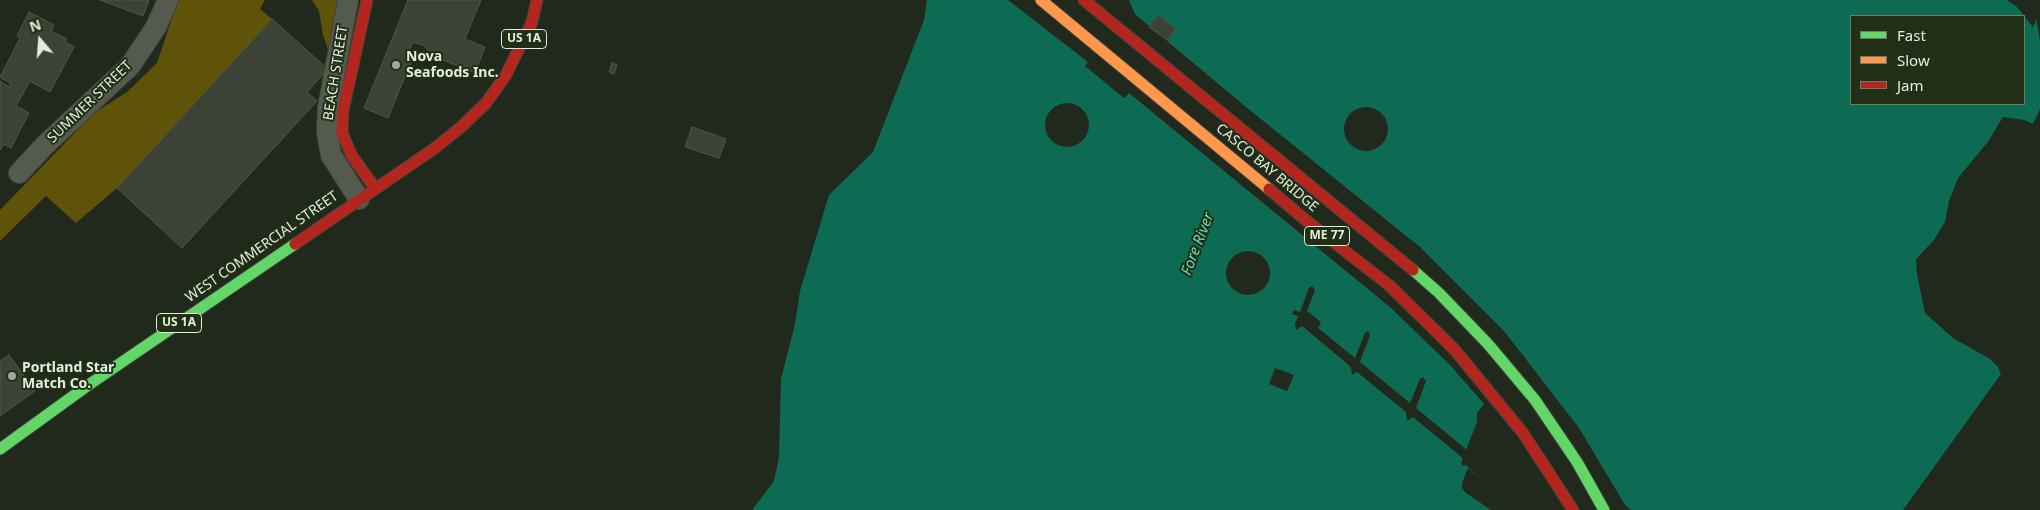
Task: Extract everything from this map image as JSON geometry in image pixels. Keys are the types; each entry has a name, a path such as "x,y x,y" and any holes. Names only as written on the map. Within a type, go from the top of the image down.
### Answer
{"main road":[{"path":"367,0 343,112 342,133 367,194"},
{"name":"WEST COMMERCIAL STREET","path":"0,449 87,386 435,148 461,127 486,103 506,75 532,22 537,0"},
{"name":"CASCO BAY BRIDGE","path":"1041,0 1242,165 1308,222 1390,286 1454,349 1523,433 1573,510"},
{"name":"CASCO BAY BRIDGE","path":"1084,0 1378,240 1439,293 1488,344 1535,400 1577,462 1604,510"}],"street":[{"name":"SUMMER STREET","path":"20,173 46,144 130,66 156,27 168,0"},
{"name":"BEACH STREET","path":"348,0 328,108 327,132 331,154 367,194"}],"shaded area":[{"path":"178,0 265,0 260,9 272,19 117,188 76,223 46,196 0,241 0,210 94,113 127,92 157,63"},
{"path":"312,0 339,0 330,55 323,35 319,11"}],"water":[{"name":"Fore River","path":"927,0 2015,0 2036,17 2040,41 2040,109 2032,126 1930,263 1942,313 2008,372 1912,510 1631,510 1625,505 1523,355 1481,421 1477,422 1461,463 1463,466 1466,465 1481,479 1478,483 1513,510 752,510 774,481 779,457 781,379 795,324 800,291 829,195 873,152 924,20"}],"pier":[{"path":"1008,0 1129,0 1135,14 1149,26 1158,15 1176,29 1167,41 1420,247 1504,331 1579,428 1628,510 1623,506 1523,359 1483,423 1477,422 1477,413 1484,404 1451,366 1391,308 1129,93 1124,98 1085,66 1088,62"},
{"path":"2007,0 2019,0 2038,15 2033,27 2025,15"},
{"path":"1063,103 1071,103 1083,109 1089,125 1083,141 1071,147 1063,147 1051,141 1045,129 1045,121 1051,109"},
{"path":"1362,107 1370,107 1382,113 1388,129 1382,145 1370,151 1362,151 1350,145 1344,133 1344,125 1350,113"},
{"path":"2003,117 2024,120 2036,125 1932,264 1944,312 2004,360 2010,372 2006,385 1915,510 1903,510 2001,374 1998,367 1990,359 1953,338 1925,313 1916,259 1934,240 1945,222 1949,201 1958,178 1987,143"},
{"path":"1244,251 1252,251 1264,257 1270,273 1264,289 1252,295 1244,295 1232,289 1226,277 1226,269 1232,257"},
{"path":"1312,286 1315,290 1307,311 1321,322 1318,328 1355,358 1365,333 1368,331 1370,335 1360,362 1410,403 1420,379 1423,377 1426,381 1416,408 1468,451 1465,460 1413,417 1407,421 1406,412 1357,372 1352,375 1351,367 1302,326 1296,330 1295,324 1298,316 1292,314 1294,310 1300,312 1309,288"},
{"path":"1275,368 1294,375 1287,391 1269,384"},
{"path":"2040,400 2040,417 2034,422 2035,433 2040,439 2040,452 2034,446 2025,427"},
{"path":"1468,468 1481,479 1483,477 1482,482 1515,510 1491,510 1466,493 1462,488 1462,483"}],"building":[{"path":"100,0 149,0 143,16"},
{"name":"Nova Seafoods Inc.","path":"408,0 481,0 465,39 485,47 475,73 431,55 425,46 413,42 407,55 413,57 388,118 364,108"},
{"path":"29,12 54,25 51,31 67,39 65,42 74,47 50,92 30,81 16,106 29,113 11,148 4,144 0,150 0,81 9,87 11,84 0,77 20,38 17,36"},
{"path":"1158,15 1176,29 1167,40 1149,27"},
{"path":"272,19 328,69 307,92 317,101 182,248 117,188"},
{"path":"612,63 617,65 614,74 609,72"},
{"path":"692,127 726,139 719,158 685,147"},
{"name":"Portland Star Match Co.","path":"9,355 35,391 0,416 0,361"}],"traffic: fast":[{"path":"0,449 87,386 295,244"},
{"path":"1413,270 1439,293 1488,344 1535,400 1577,462 1604,510"}],"traffic: slow":[{"path":"1041,0 1269,189"}],"traffic: jam":[{"path":"367,0 343,111 342,133 352,156 375,188"},
{"path":"295,244 435,148 486,103 506,75 532,22 537,0"},
{"path":"1084,0 1413,270"},
{"path":"1269,189 1390,286 1454,349 1523,433 1573,510"}],"place":[{"name":"Nova Seafoods Inc.","path":"396,65"},
{"name":"Portland Star Match Co.","path":"12,376"}]}
